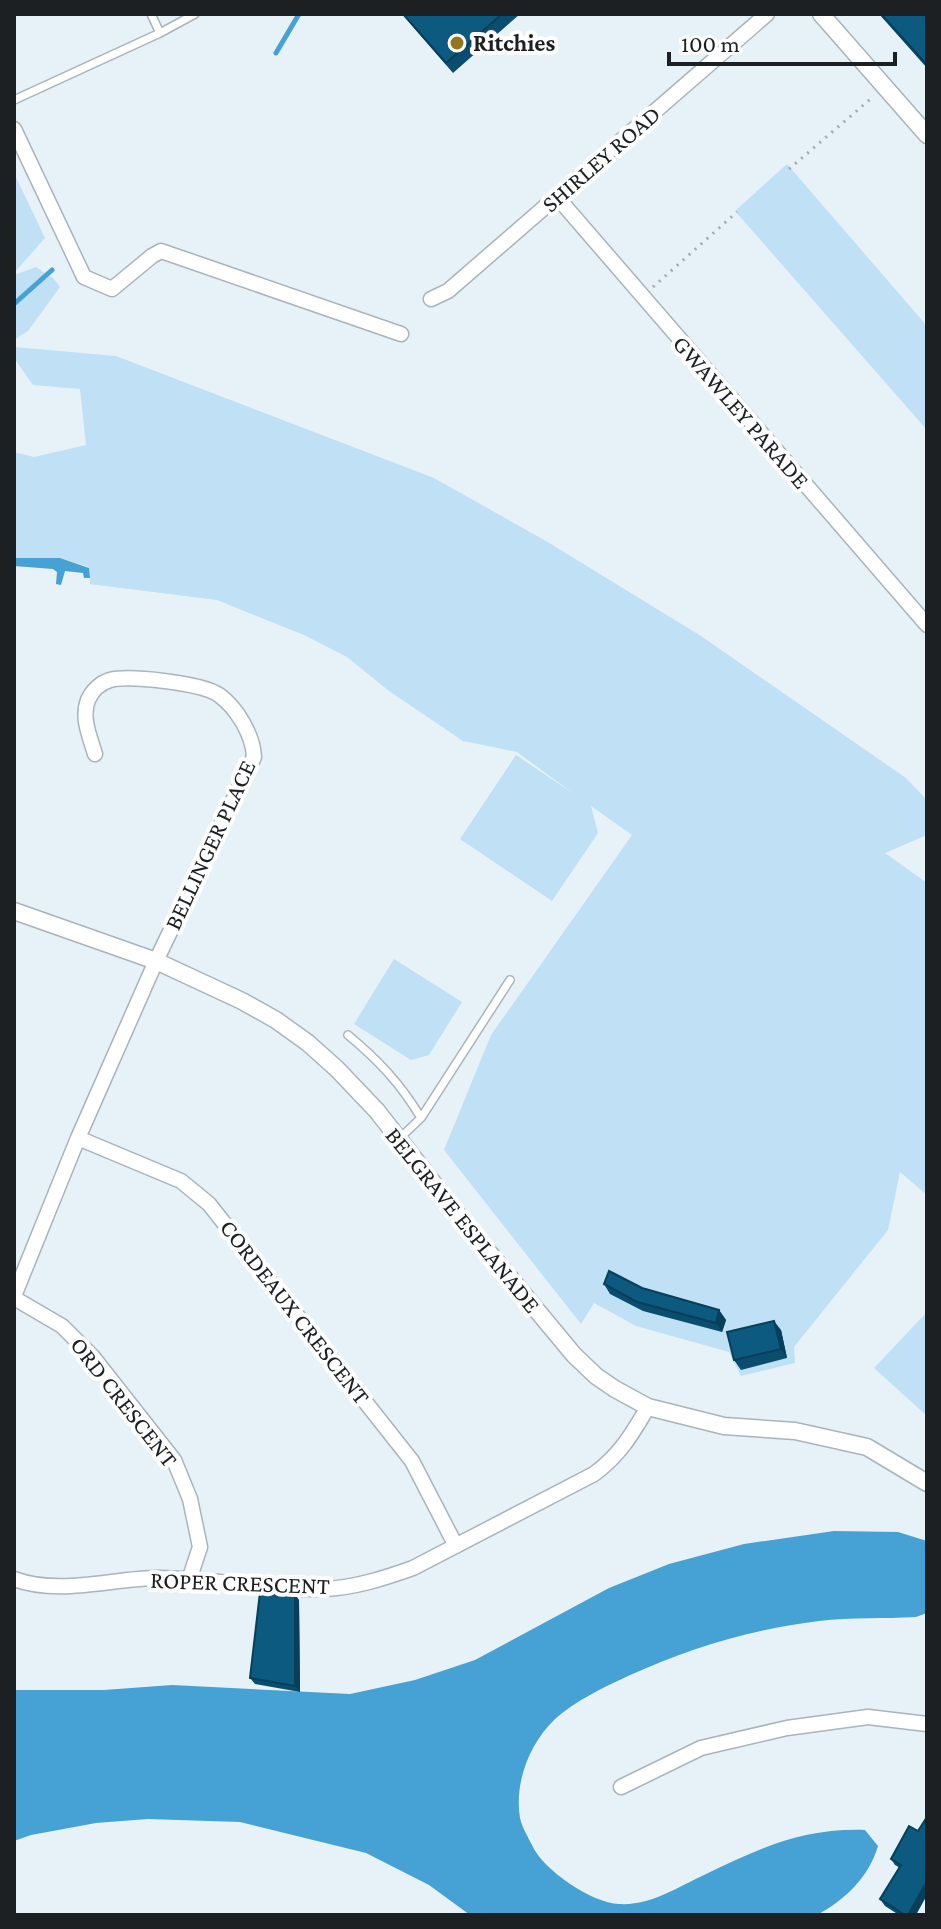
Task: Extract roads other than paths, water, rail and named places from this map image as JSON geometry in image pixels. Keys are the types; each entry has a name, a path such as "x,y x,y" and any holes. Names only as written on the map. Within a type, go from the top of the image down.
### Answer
{"street":[{"name":"SHIRLEY ROAD","path":"431,299 448,291 767,14"},
{"path":"821,14 927,135"},
{"path":"14,129 84,277 112,289 161,251 401,334"},
{"name":"GWAWLEY PARADE","path":"557,197 927,625"},
{"name":"BELLINGER PLACE","path":"95,754 85,711 91,694 112,679 170,682 210,690 228,704 251,737 252,766 156,961"},
{"name":"BELGRAVE ESPLANADE","path":"14,911 156,961 242,1001 308,1043 377,1111 466,1225 574,1355 596,1376 648,1407 724,1426 795,1431 867,1447 927,1483"},
{"path":"14,1297 78,1138 156,961"},
{"name":"CORDEAUX CRESCENT","path":"78,1138 181,1181 209,1204 412,1461 456,1546"},
{"name":"ORD CRESCENT","path":"14,1297 62,1326 93,1357 174,1460 190,1499 200,1547 189,1580"},
{"name":"ROPER CRESCENT","path":"14,1579 27,1584 51,1586 158,1578 326,1589 384,1578 413,1568 594,1474 627,1444 648,1407"},
{"path":"621,1787 701,1748 787,1728 868,1717 927,1724"}],"lane":[{"path":"151,14 160,33"},
{"path":"14,100 195,14"},
{"path":"398,1139 421,1118 510,980"},
{"path":"348,1035 404,1089 421,1118"}],"water":[{"path":"14,558 60,558 89,568 90,578 84,578 83,573 65,571 61,585 56,584 57,572 53,569 14,566"},
{"path":"834,1531 898,1532 927,1541 927,1613 916,1617 831,1620 770,1629 698,1648 628,1676 590,1695 555,1719 531,1751 519,1791 520,1818 546,1865 570,1884 596,1898 619,1904 653,1899 744,1856 801,1836 865,1830 878,1846 869,1868 846,1895 817,1915 470,1915 429,1885 366,1853 240,1822 148,1819 96,1823 14,1841 14,1690 104,1690 172,1685 350,1694 415,1680 475,1660 609,1588 669,1564 744,1544"}],"waterway":[{"path":"276,53 299,14"},
{"path":"14,304 52,270"}],"place":[{"name":"Ritchies","path":"457,43"}]}
